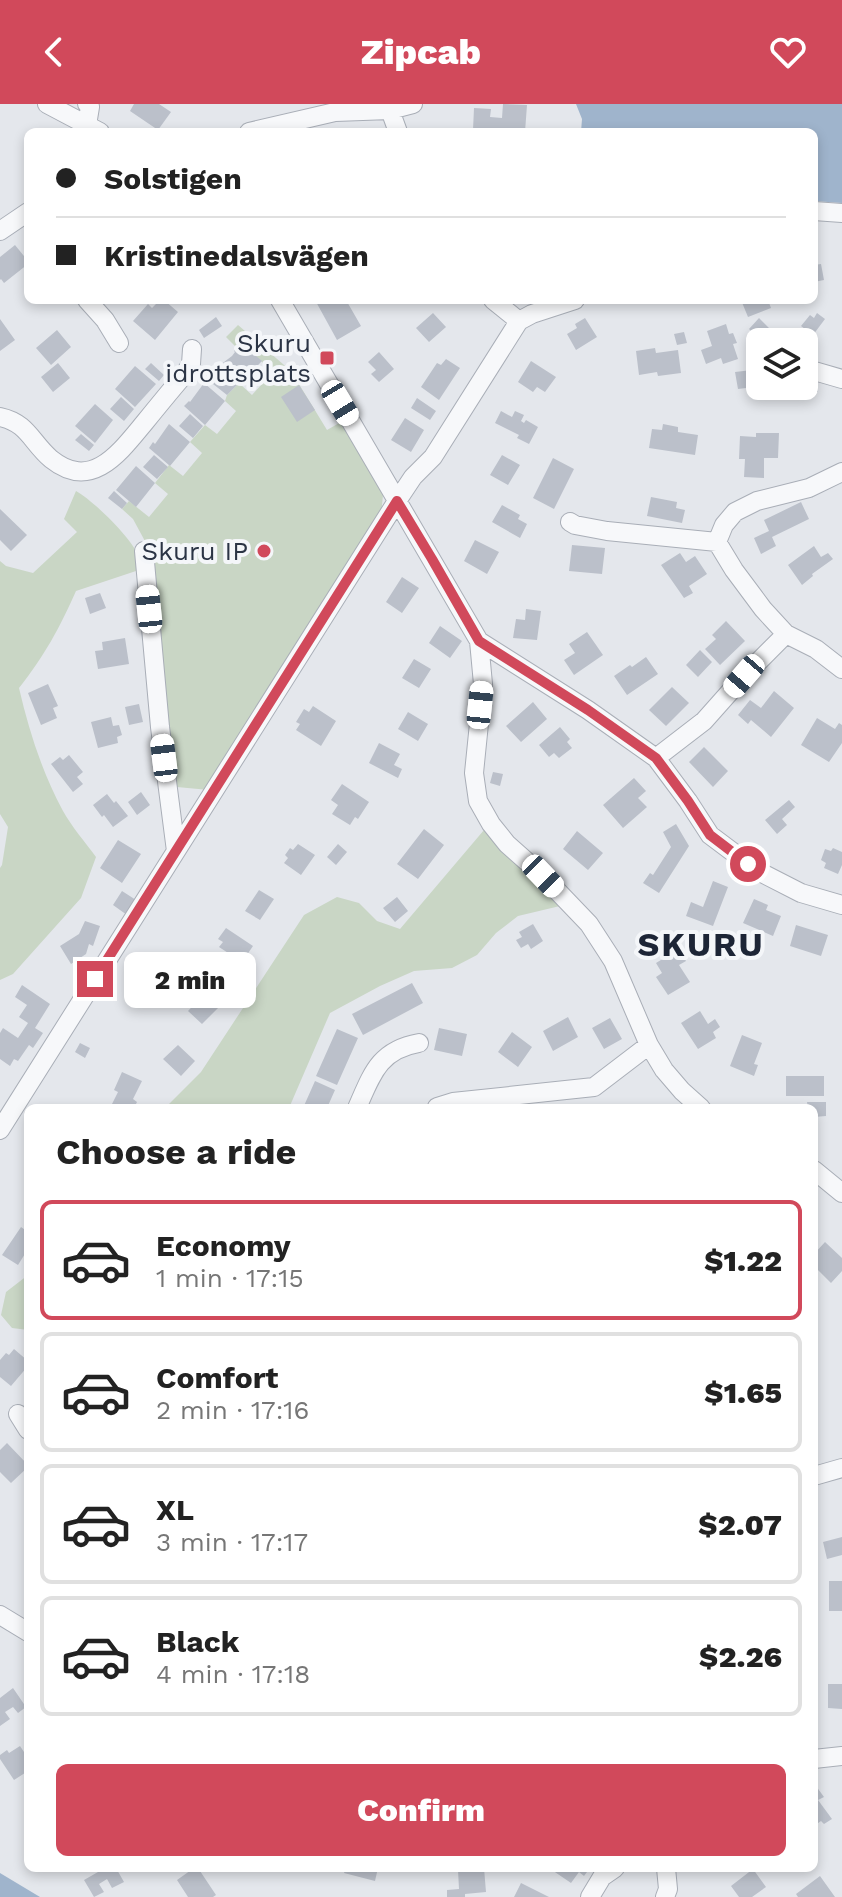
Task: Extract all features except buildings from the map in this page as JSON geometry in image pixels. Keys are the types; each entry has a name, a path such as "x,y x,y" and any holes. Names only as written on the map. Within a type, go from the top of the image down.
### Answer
{"street":[{"path":"47,104 87,128"},
{"path":"87,104 90,107 90,128"},
{"path":"266,128 335,112 390,110 413,104"},
{"path":"390,110 397,128"},
{"path":"818,211 842,213"},
{"path":"91,304 119,343"},
{"path":"282,304 479,641 483,684 474,773 478,801 507,844 589,924 613,961 649,1045 664,1070 697,1104"},
{"path":"498,304 519,321"},
{"path":"0,1130 397,501 413,477 433,457 519,321 563,304"},
{"path":"0,417 17,422 49,457 67,470 87,471 108,463 121,451 184,375 191,364 192,349"},
{"path":"818,372 842,379"},
{"path":"717,542 724,525 735,512 757,501 809,488 842,472"},
{"path":"570,522 607,531 717,542"},
{"path":"717,542 763,609 786,634 816,649 842,669"},
{"path":"144,551 160,727 176,851"},
{"path":"656,758 704,721 786,634"},
{"path":"479,641 588,710 656,758 710,835 758,871 801,893 842,905"},
{"path":"359,1104 376,1066 386,1056 406,1045 419,1043"},
{"path":"447,1104 594,1087 649,1045"},
{"path":"818,1173 841,1191"},
{"path":"818,1475 842,1468"},
{"path":"0,1615 24,1630"},
{"path":"818,1759 842,1756"},
{"path":"590,1897 602,1877 609,1872"},
{"path":"665,1897 668,1889 666,1872"}],"green space":[{"path":"238,325 291,371 327,430 341,422 383,495 381,515 209,790 177,787 146,543 133,519 122,509 129,501 149,517 168,494 155,483 169,465 183,476 202,453 190,442 205,425 217,434 236,411 225,401 227,395 240,384 252,395 273,372 241,343 236,347 226,337"},
{"path":"76,491 113,522 141,561 136,571 76,591 51,641 19,688 32,736 55,796 96,857 81,898 13,974 0,980 0,868 8,827 0,814 0,561 6,566 33,573 77,532 64,519"},
{"path":"484,830 560,906 518,916 496,933 477,955 452,968 414,971 330,1013 291,1104 169,1104 201,1072 304,915 337,897 359,903 377,921 400,929"},
{"path":"24,1278 24,1330 12,1328 1,1315 6,1292"}],"water":[{"path":"576,104 842,104 842,203 818,201 818,128 581,128 582,119"},
{"path":"0,1873 40,1897 0,1897"}],"place":[{"name":"Skuru idrottsplats","path":"327,358"},
{"name":"Skuru IP","path":"264,551"}],"district":[{"name":"SKURU","path":"701,944"}],"route":[{"path":"95,979 397,501 479,641 588,710 656,758 710,835 748,864"}]}
